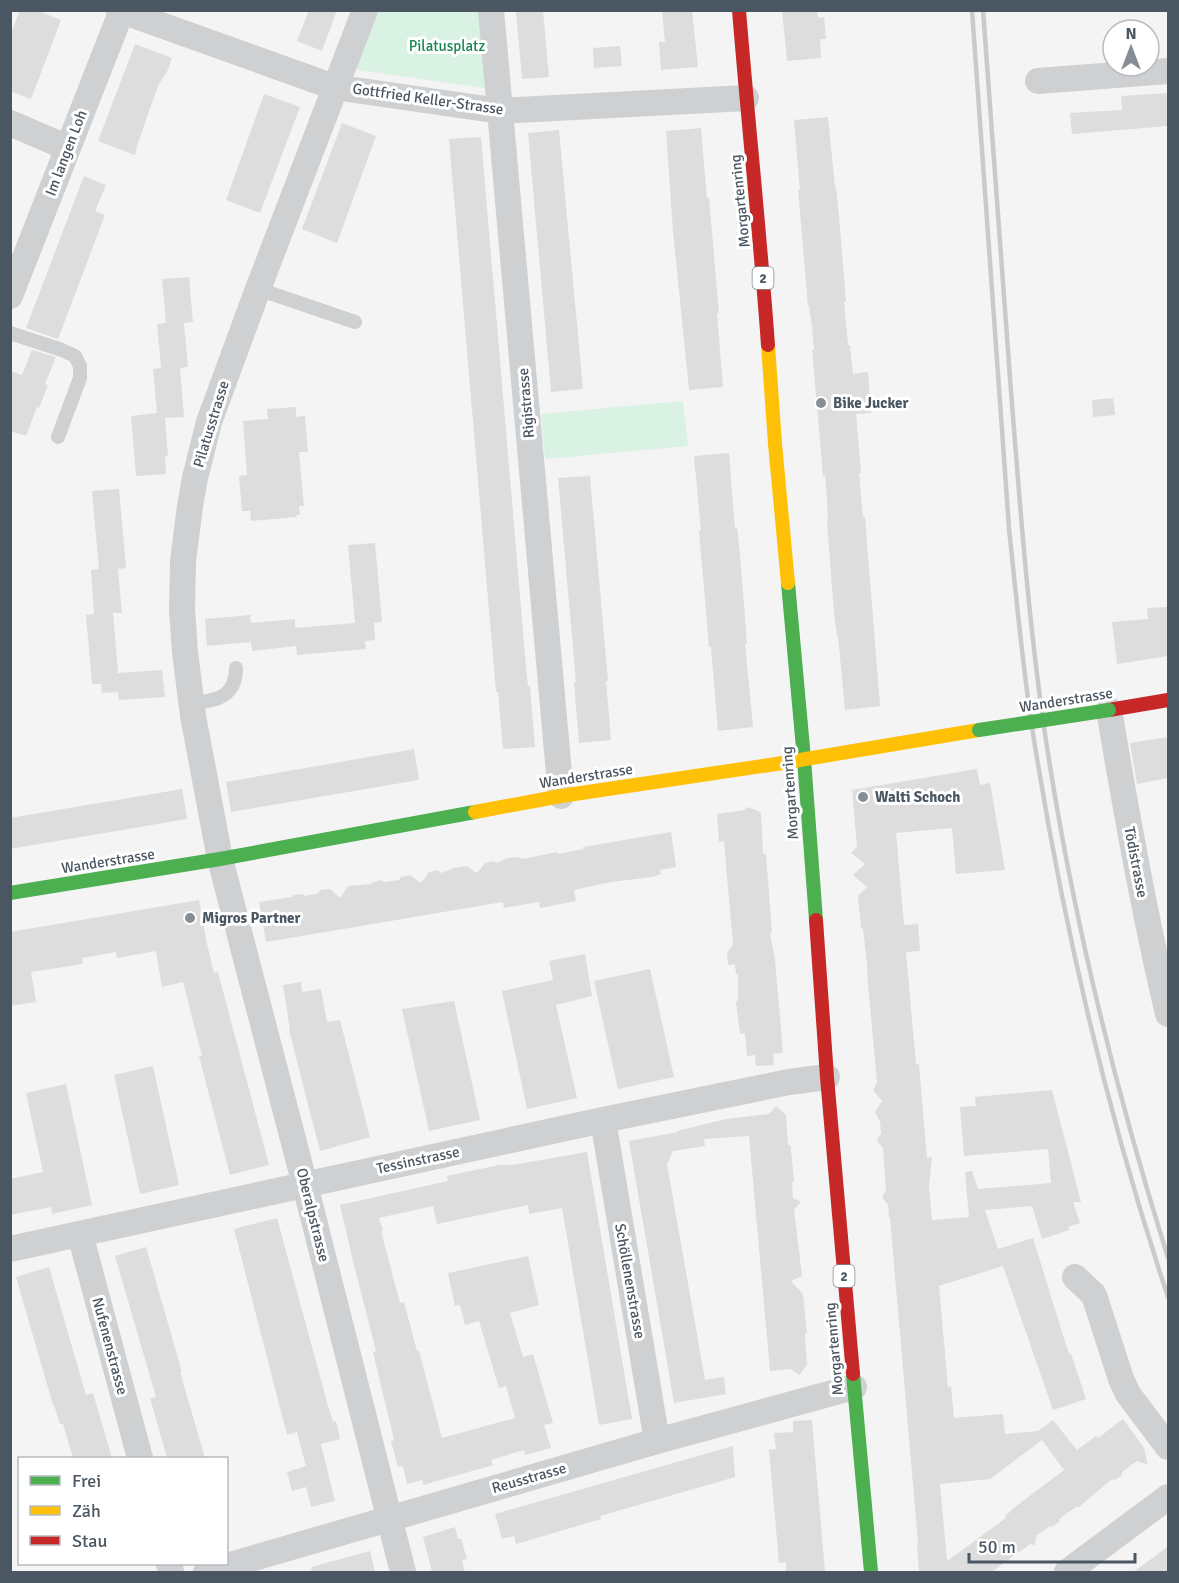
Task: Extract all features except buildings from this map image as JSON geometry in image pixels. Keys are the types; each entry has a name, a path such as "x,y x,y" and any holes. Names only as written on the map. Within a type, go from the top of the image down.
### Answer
{"main road":[{"name":"Morgartenring","path":"739,10 804,759 826,1077 871,1572"},
{"name":"Wanderstrasse","path":"10,893 220,859 561,796 804,759 1168,699"}],"street":[{"name":"Pilatusstrasse","path":"220,859 185,652 183,561 190,506 209,422 364,10"},
{"name":"Rigistrasse","path":"491,10 561,796"},
{"name":"Gottfried Keller-Strasse","path":"121,11 334,87 500,111 746,98"},
{"name":"Im langen Loh","path":"10,296 121,11"},
{"path":"1038,81 1168,72"},
{"path":"10,123 68,148"},
{"name":"Tödistrasse","path":"1109,710 1132,842 1168,1014"},
{"name":"Oberalpstrasse","path":"220,859 403,1572"},
{"name":"Tessinstrasse","path":"10,1249 603,1120 789,1082 826,1077"},
{"name":"Schöllenenstrasse","path":"603,1120 657,1441"},
{"name":"Nufenenstrasse","path":"80,1234 140,1457"},
{"path":"1076,1277 1094,1295 1128,1394 1168,1447"},
{"name":"Reusstrasse","path":"206,1572 657,1441 854,1387"},
{"path":"1067,1572 1168,1497"}],"lane":[{"path":"258,288 356,322"},
{"path":"10,333 75,356 80,366 80,378 58,437"},
{"path":"192,704 217,700 225,694 232,686 236,668"}],"green space":[{"name":"Pilatusplatz","path":"376,11 481,11 488,85 484,88 358,70 355,65"},
{"path":"683,401 688,446 545,459 541,414"}],"railway":[{"path":"972,10 1009,528 1032,727 1057,871 1088,1015 1125,1157 1168,1297"},
{"path":"983,10 1020,506 1043,720 1079,924 1111,1058 1168,1258"}],"traffic: fast":[{"path":"788,583 816,920"},
{"path":"979,730 1109,710"},
{"path":"10,893 220,859 475,812"},
{"path":"853,1374 871,1572"}],"traffic: slow":[{"path":"768,345 788,583"},
{"path":"475,812 561,796 776,764 979,730"}],"traffic: jam":[{"path":"739,10 768,345"},
{"path":"1109,710 1168,700"},
{"path":"816,920 853,1374"}],"place":[{"name":"Bike Jucker","path":"821,403"},
{"name":"Walti Schoch","path":"863,797"},
{"name":"Migros Partner","path":"190,918"}]}
